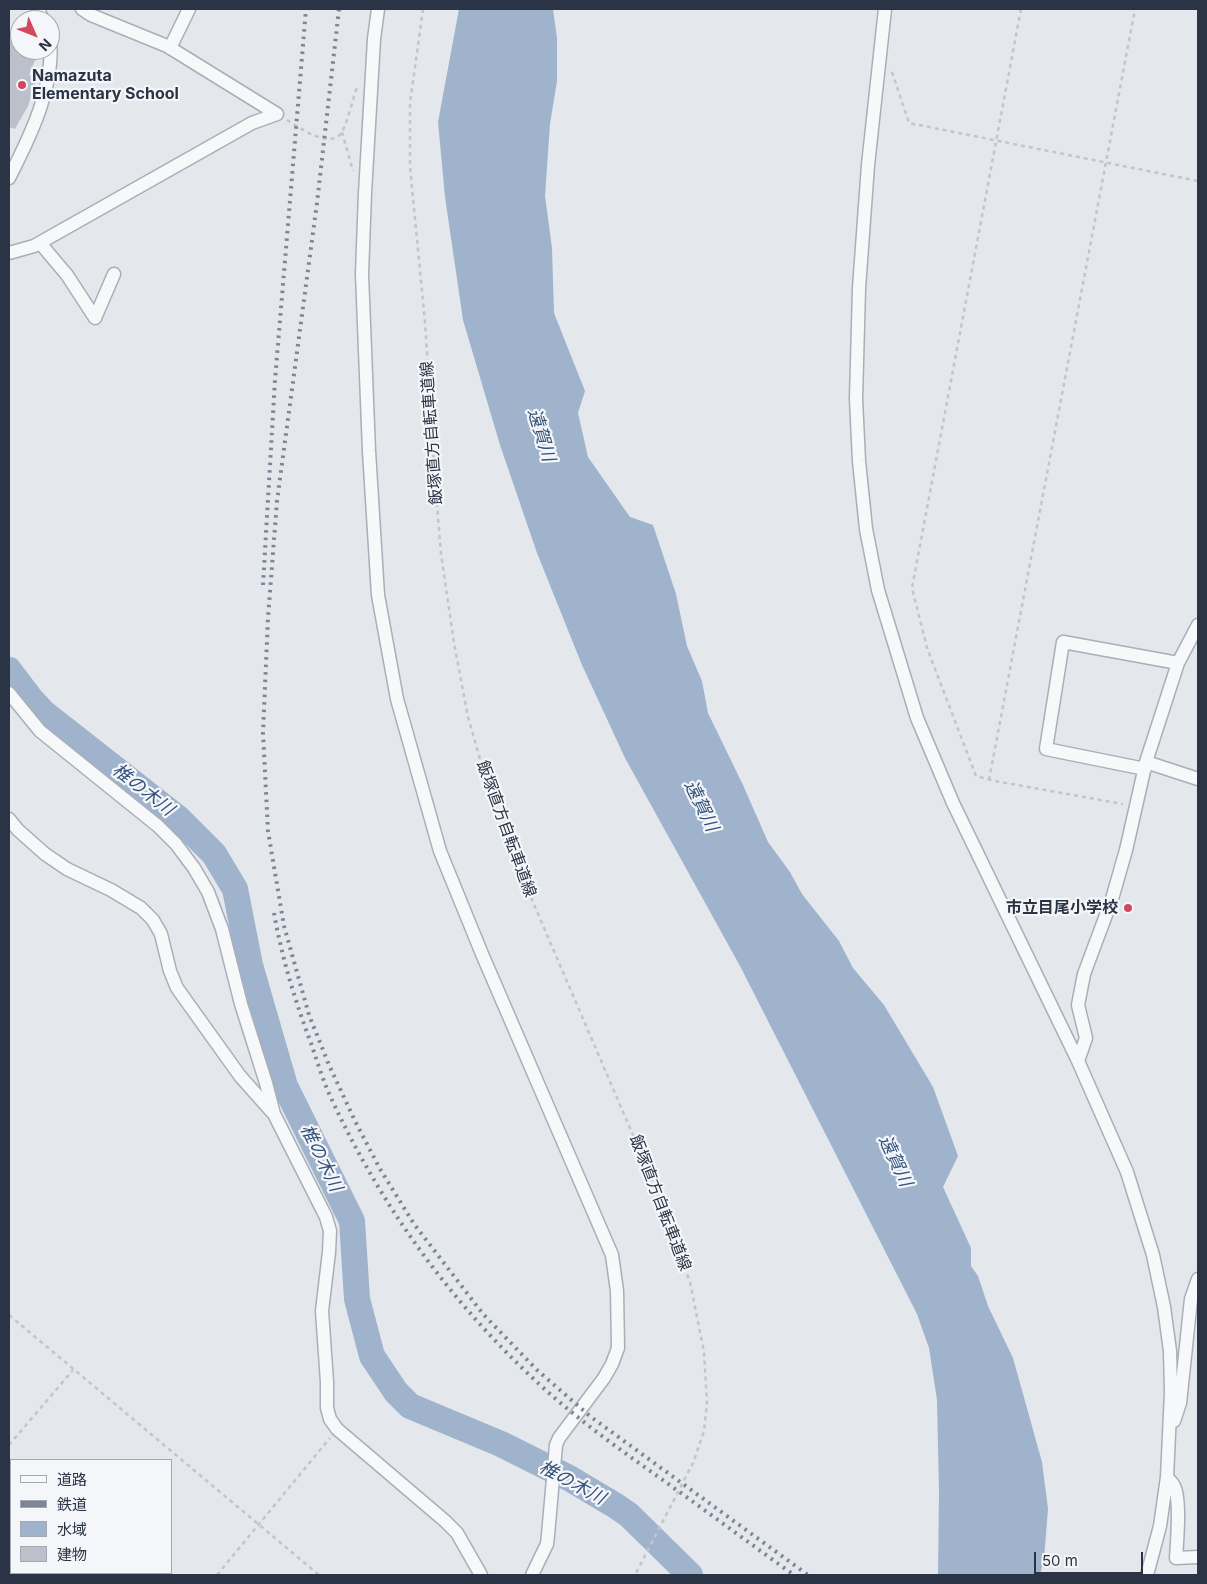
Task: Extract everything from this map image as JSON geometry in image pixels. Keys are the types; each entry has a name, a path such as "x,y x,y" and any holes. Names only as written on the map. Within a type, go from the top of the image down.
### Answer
{"street":[{"path":"82,9 91,15 170,48 277,114"},
{"path":"170,48 189,9"},
{"path":"378,9 374,39 364,193 362,274 369,451 378,595 397,699 440,852 612,1255 617,1291 618,1348 604,1378 559,1438 556,1445 547,1544 532,1575"},
{"path":"885,9 868,164 859,288 856,399 859,461 866,529 878,590 894,648 917,718 953,803 1078,1062 1127,1172 1153,1255 1164,1307 1170,1351 1171,1392 1167,1477 1160,1526 1147,1575"},
{"path":"9,178 28,141 41,105 50,68 50,60"},
{"path":"9,253 40,243 252,123 277,114"},
{"path":"40,243 67,275 95,318 114,274"},
{"path":"1078,1062 1086,1038 1078,1005 1084,974 1112,899 1126,850 1145,765 1178,663 1198,625"},
{"path":"1178,663 1063,642 1046,749 1145,765 1198,779"},
{"path":"9,693 40,731 158,826 176,844 194,868 208,892 222,929 240,1004 266,1083 274,1114 326,1217 330,1231 322,1311 327,1408 330,1418 337,1429 457,1533 481,1575"},
{"path":"9,819 18,830 45,854 67,869 111,890 141,908 153,920 161,934 170,971 177,988 240,1076 274,1114"},
{"path":"1169,1435 1180,1403 1191,1299 1198,1279"},
{"path":"1167,1477 1175,1487 1178,1522 1176,1558 1198,1557"}],"path":[{"name":"飯塚直方自転車道線","path":"423,9 410,103 410,167 425,322 434,480 441,554 454,643 468,717 490,794 520,872 654,1184 690,1282 704,1352 707,1402 704,1431 693,1463 635,1575"},
{"path":"1021,9 912,588 927,648 976,776 1135,806"},
{"path":"990,780 1135,9"},
{"path":"891,67 909,123 1198,181"},
{"path":"277,114 324,139 331,140 342,132 358,85"},
{"path":"342,132 350,167 354,174"},
{"path":"9,1315 319,1575"},
{"path":"9,1445 73,1370"},
{"path":"217,1575 337,1429"}],"water":[{"name":"遠賀川","path":"459,9 553,9 557,38 557,81 550,124 545,196 552,248 554,313 585,391 578,413 588,457 630,517 653,525 676,594 687,646 702,681 708,713 768,842 790,872 802,894 839,941 853,968 884,1005 933,1087 958,1156 943,1187 971,1248 971,1266 978,1276 988,1306 1013,1358 1042,1462 1048,1509 1044,1559 1040,1575 938,1575 937,1400 929,1348 917,1314 740,966 625,758 582,665 537,553 500,445 463,320 445,197 438,122"}],"building":[{"path":"9,39 10,60 35,60 29,75 37,78 28,106 15,129 9,127"}],"waterway":[{"name":"椎の木川","path":"9,670 44,713 178,818 214,854 235,889 250,965 285,1086 352,1221 357,1299 372,1356 396,1392 410,1406 501,1444 569,1478 616,1506 629,1515 690,1575"}],"railway":[{"path":"263,585 275,380 306,9"},
{"path":"339,9 317,203 277,501 268,618 263,733 268,831 284,926 309,1015 329,1065 380,1169 414,1224 483,1314 537,1370 591,1417 808,1575"},
{"path":"274,913 290,979 327,1089 370,1173 395,1214 451,1290 514,1360 562,1404 617,1447 794,1575"}],"place":[{"name":"Namazuta Elementary School","path":"22,85"},
{"name":"市立目尾小学校","path":"1128,908"}]}
